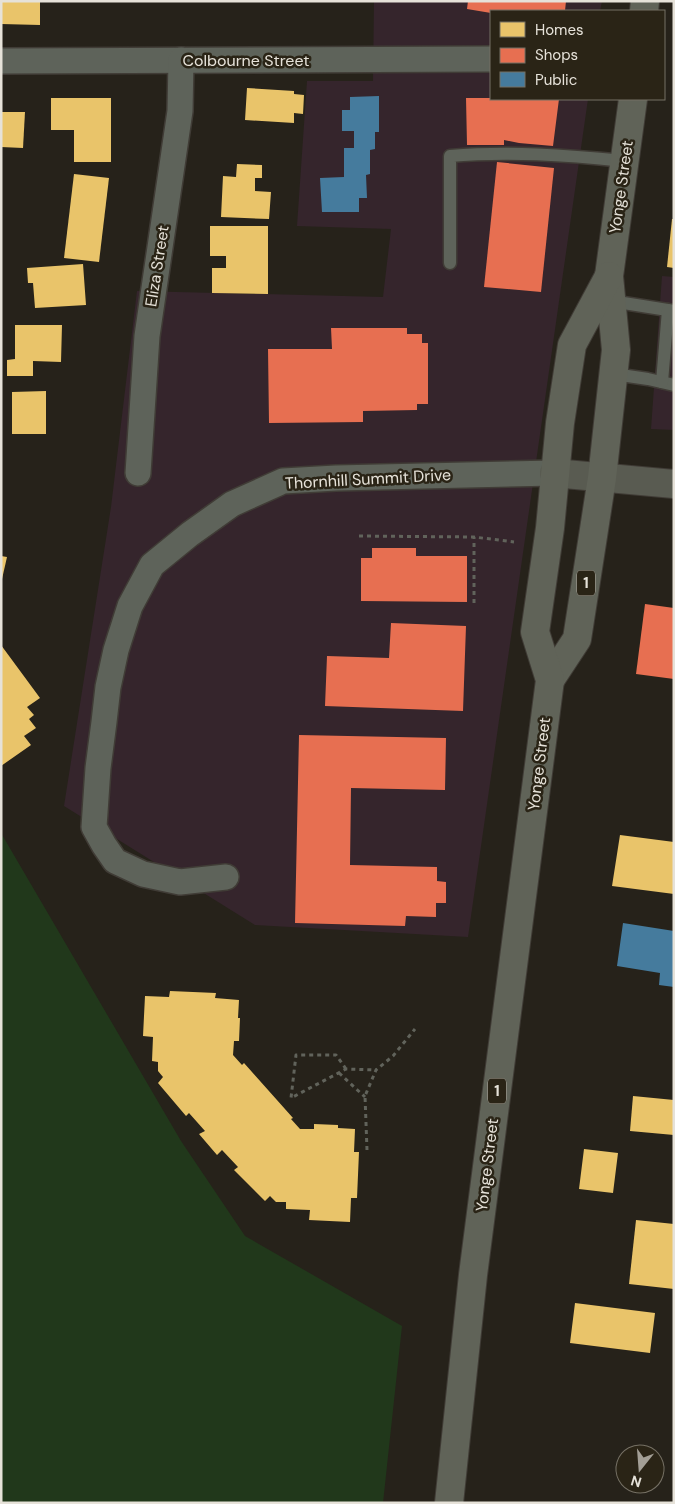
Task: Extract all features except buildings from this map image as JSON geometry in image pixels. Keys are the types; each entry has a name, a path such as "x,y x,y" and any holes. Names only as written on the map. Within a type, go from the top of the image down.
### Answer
{"main road":[{"name":"Yonge Street","path":"550,680 577,640 602,478 616,350 610,288 633,100"},
{"name":"Yonge Street","path":"449,1503 473,1275 550,680 535,632 550,528 554,473 572,345 610,288"},
{"path":"554,473 674,484"}],"street":[{"name":"Colbourne Street","path":"1,61 490,59"},
{"name":"Eliza Street","path":"138,473 147,336 180,112 181,60"},
{"name":"Thornhill Summit Drive","path":"226,877 180,882 143,874 115,861 94,826 98,768 108,687 116,650 130,606 152,565 190,534 232,504 283,481 554,473"}],"lane":[{"path":"450,263 450,156 482,153 568,155 624,161"},
{"path":"610,288 671,310 668,383 614,374"}],"path":[{"path":"359,536 474,538 514,542"},
{"path":"474,538 474,603"},
{"path":"367,1150 365,1097 376,1070 393,1056 415,1028"},
{"path":"346,1068 336,1055 296,1055 291,1098 346,1068 376,1070"},
{"path":"339,1073 365,1097"}],"shaded area":[{"path":"374,1 602,1 600,10 490,10 490,100 588,100 468,937 255,925 64,806 111,507 137,291 383,297 391,229 297,226 307,81 373,81"},
{"path":"662,276 674,277 674,430 651,429"}],"green space":[{"path":"1,833 181,1141 245,1236 402,1326 383,1503 1,1503"}]}
